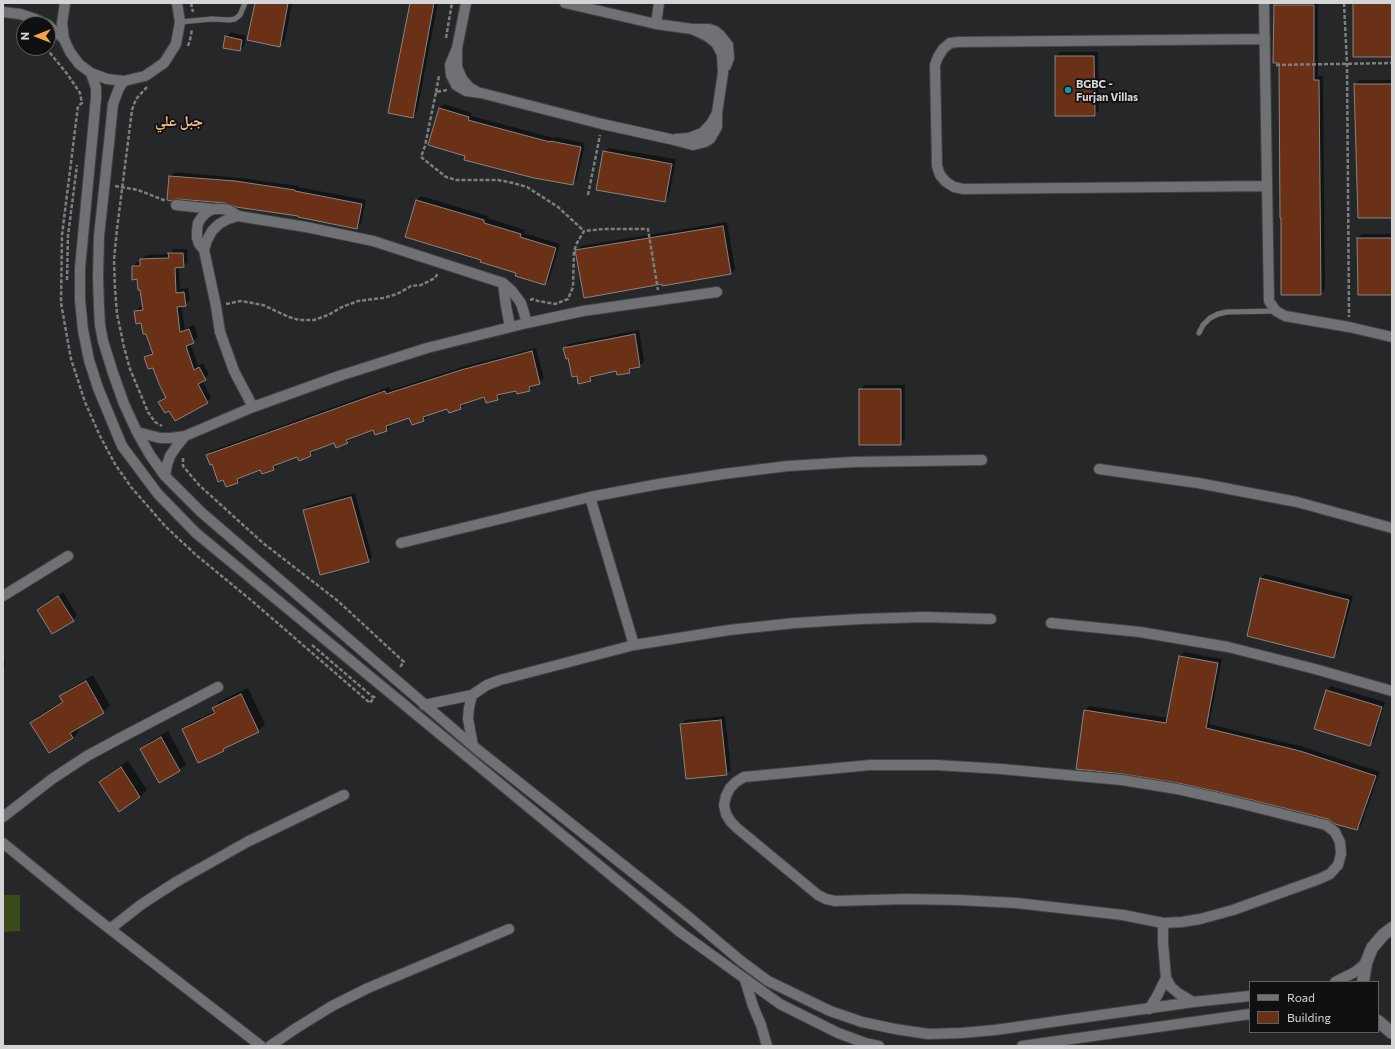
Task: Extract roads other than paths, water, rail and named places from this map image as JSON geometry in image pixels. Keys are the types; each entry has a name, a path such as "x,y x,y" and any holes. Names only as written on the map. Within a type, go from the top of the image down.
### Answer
{"street":[{"path":"65,3 62,23 64,39 70,52 79,64 91,73 107,79 124,81 145,76 164,63 176,44 180,22 177,3"},
{"path":"466,3 457,48 457,67 462,79 470,88 481,93 602,124 670,139 689,138 696,136 707,129 717,113 723,73 722,54 716,43 707,36 692,29 656,24 565,3"},
{"path":"656,24 659,3"},
{"path":"1264,3 1269,302 1276,312 1285,316 1349,327 1392,337"},
{"path":"3,12 28,16"},
{"path":"56,32 64,39"},
{"path":"1265,39 958,42 950,43 943,49 935,65 937,166 940,175 946,182 954,187 971,189 1267,186"},
{"path":"91,73 96,88 80,268 83,330 98,388 122,446 158,494 196,533 680,932 780,1004 862,1045 879,1046"},
{"path":"124,81 119,88 113,104 99,236 98,278 100,325 113,373 124,404 150,455 180,493 201,512 473,746 768,981 830,1011 862,1022 928,1034 995,1030 1193,1002 1249,996"},
{"path":"176,205 214,209 224,208 238,216"},
{"path":"214,209 202,217 197,230 197,238 204,250 220,332 234,371 253,407"},
{"path":"204,250 212,231 228,218 238,216 306,227 373,241 503,283 512,291 521,303 528,323"},
{"path":"503,283 510,327"},
{"path":"138,432 173,442 253,407 338,376 412,353 528,323 583,312 717,292"},
{"path":"166,476 167,465 173,442"},
{"path":"401,543 590,497 723,474 788,466 853,462 982,460"},
{"path":"1099,469 1198,483 1297,502 1392,528"},
{"path":"590,497 634,645"},
{"path":"3,596 68,556"},
{"path":"424,705 472,695 487,685 500,680 634,645 729,630 795,623 860,619 991,619"},
{"path":"1051,623 1140,632 1228,647 1315,669 1392,691"},
{"path":"3,817 52,779 87,756 218,687"},
{"path":"472,695 468,719 473,746"},
{"path":"870,765 936,765 1001,769 1122,780 1184,791 1326,825 1335,832 1340,842 1341,854 1338,865 1330,874 1319,879 1214,915 1182,922 1163,922 1123,915 1016,903 907,899 843,902 826,899 818,895 731,822 726,814 724,805 726,796 730,788 744,777 804,771 870,765"},
{"path":"110,929 142,904 176,882 247,842 344,795"},
{"path":"3,843 110,929 261,1046"},
{"path":"1163,922 1166,978 1171,987 1178,994 1193,1002"},
{"path":"1363,981 1366,963 1372,948 1383,935 1392,928"},
{"path":"270,1046 332,1006 368,988 509,929"},
{"path":"1337,981 1355,972 1366,963"},
{"path":"1149,1009 1166,978"},
{"path":"745,980 767,1046"},
{"path":"1022,1046 1249,1014"},
{"path":"1379,1022 1392,1033"}],"lane":[{"path":"180,22 212,18 229,20 235,19 240,15 245,3"},
{"path":"1199,333 1203,325 1210,318 1218,314 1227,312 1276,312"}],"place":[{"name":"BGBC - Furjan Villas","path":"1068,90"}],"district":[{"name":"جبل علي","path":"179,121"}]}
